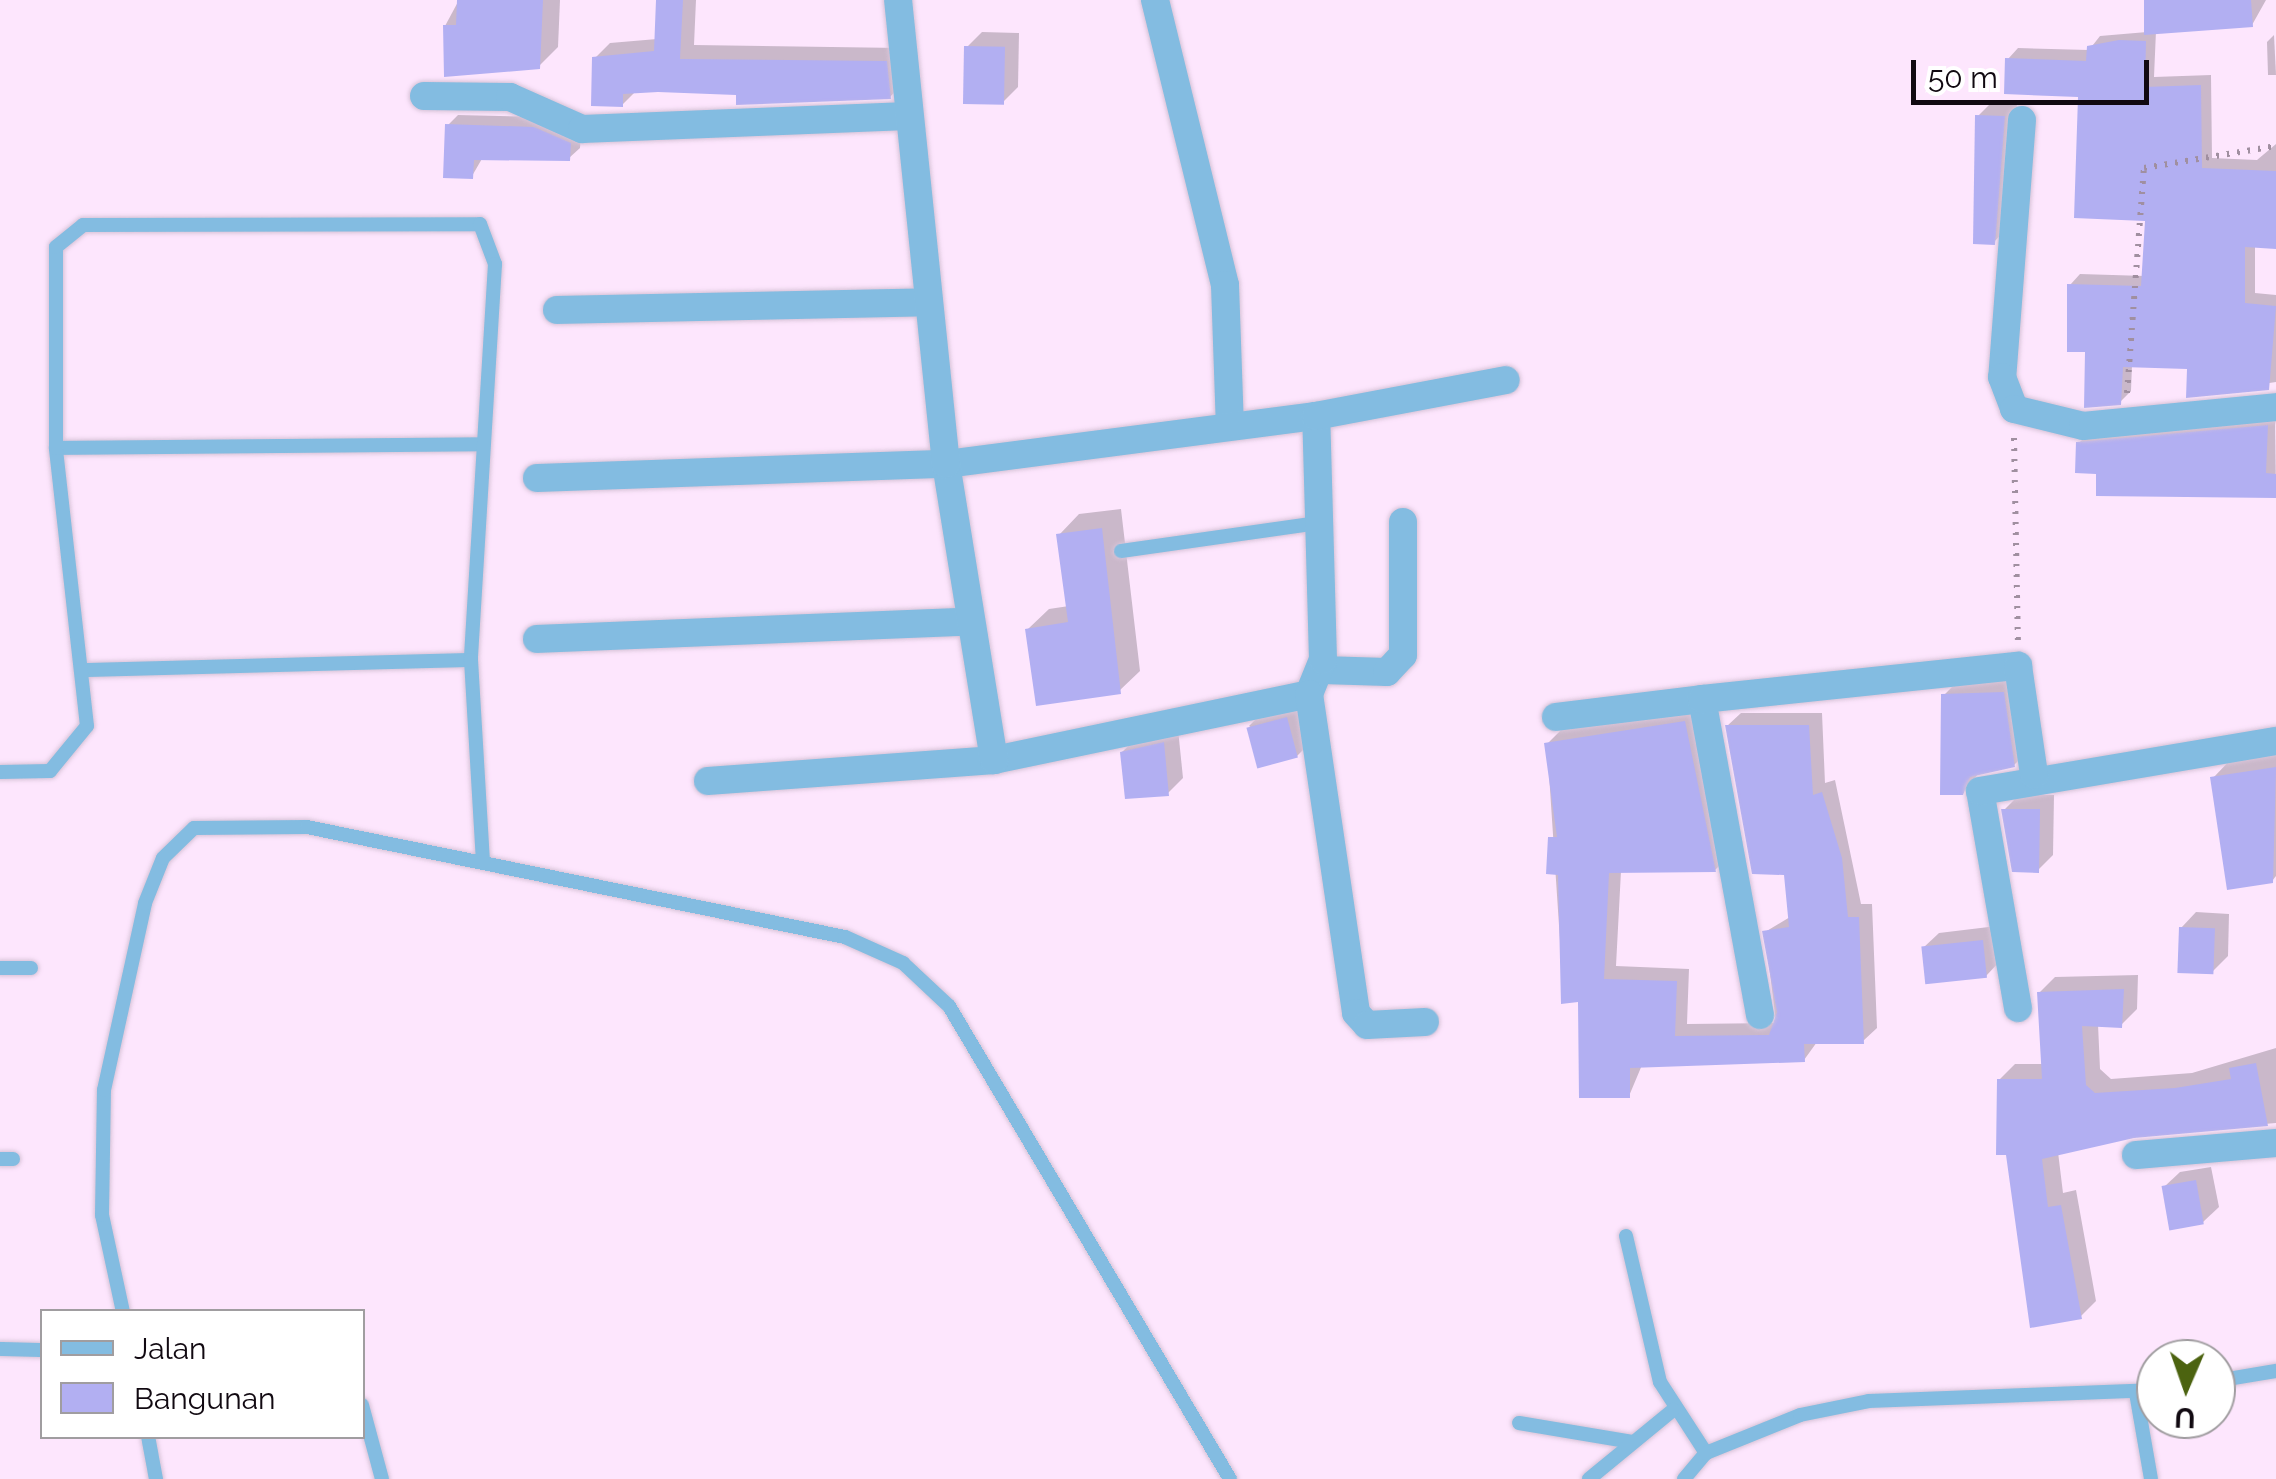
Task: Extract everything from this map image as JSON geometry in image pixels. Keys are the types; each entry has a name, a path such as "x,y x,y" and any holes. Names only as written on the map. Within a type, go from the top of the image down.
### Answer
{"street":[{"path":"898,0 946,464 994,760"},
{"path":"1155,0 1226,285 1230,426"},
{"path":"424,96 510,97 582,129 908,116"},
{"path":"2022,120 2002,378 2014,409 2046,423 2276,407"},
{"path":"557,310 927,302"},
{"path":"537,478 946,464 1316,416 1506,380"},
{"path":"1316,416 1315,682 1356,1012 1367,1025 1425,1022"},
{"path":"708,781 994,760 1315,682 1372,675 1403,656 1402,522"},
{"path":"537,639 969,622"},
{"path":"1556,717 2018,666 2034,775"},
{"path":"1702,699 1760,1015"},
{"path":"2018,1008 1977,796 2034,775 2276,741"},
{"path":"2136,1156 2276,1143"}],"lane":[{"path":"0,772 50,771 74,753 87,726 86,670 56,448 53,260 82,225 480,224 494,264 478,444 471,660 483,862"},
{"path":"56,448 478,444"},
{"path":"1121,551 1318,522"},
{"path":"86,670 471,660"},
{"path":"121,1309 102,1216 104,1090 163,858 194,828 233,821 483,862 844,936 903,964 948,1006 1230,1479"},
{"path":"0,968 31,968"},
{"path":"1626,1236 1674,1410 1706,1453"},
{"path":"0,1349 40,1350"},
{"path":"2236,1377 2276,1371"},
{"path":"1684,1479 1706,1453 1800,1415 1869,1401 2136,1393"},
{"path":"1588,1479 1674,1410"},
{"path":"365,1416 382,1479"},
{"path":"1519,1423 1632,1442"},
{"path":"149,1439 156,1479"},
{"path":"2144,1439 2151,1479"}],"path":[{"path":"2125,419 2144,168 2276,146"},
{"path":"2014,409 2018,666"}],"building":[{"path":"457,0 543,0 540,69 444,77 443,25 456,25"},
{"path":"656,0 683,0 680,59 887,61 891,99 736,105 736,95 658,92 623,94 623,107 591,106 592,57 654,51"},
{"path":"2144,0 2251,0 2253,27 2144,35"},
{"path":"2119,40 2146,41 2145,87 2201,85 2202,168 2276,171 2276,249 2245,247 2245,303 2276,306 2269,390 2186,398 2187,369 2123,367 2121,405 2084,408 2085,352 2067,352 2067,284 2141,286 2145,221 2074,218 2078,97 2004,94 2005,58 2086,61 2087,46"},
{"path":"964,46 1005,47 1004,105 963,104"},
{"path":"1975,115 2005,116 1995,245 1973,244"},
{"path":"445,124 534,127 571,143 570,161 474,160 473,179 443,178"},
{"path":"2268,425 2266,473 2276,474 2276,498 2096,496 2096,474 2075,473 2076,442"},
{"path":"1102,528 1121,694 1036,706 1025,629 1068,622 1056,534"},
{"path":"2004,692 2015,767 1970,777 1963,795 1940,795 1941,694"},
{"path":"1287,717 1298,758 1257,768 1246,728"},
{"path":"1685,721 1716,872 1609,873 1604,979 1677,981 1675,1036 1769,1035 1777,1012 1762,931 1789,927 1784,875 1752,874 1725,725 1809,725 1813,795 1822,792 1842,858 1848,917 1859,917 1864,1044 1804,1044 1805,1062 1630,1068 1630,1098 1579,1098 1578,1002 1561,1004 1558,875 1546,874 1548,837 1557,837 1544,743"},
{"path":"1164,742 1169,796 1125,799 1120,752"},
{"path":"2276,767 2273,883 2227,890 2210,777"},
{"path":"2001,809 2040,809 2039,873 2012,872"},
{"path":"2179,927 2215,928 2213,974 2177,973"},
{"path":"1983,940 1987,978 1925,984 1921,946"},
{"path":"2124,989 2122,1028 2082,1026 2086,1085 2095,1093 2175,1088 2231,1079 2229,1068 2256,1063 2268,1126 2134,1138 2042,1159 2048,1207 2061,1205 2082,1319 2030,1328 2006,1155 1996,1155 1997,1079 2042,1079 2037,992"},
{"path":"2196,1180 2204,1224 2169,1230 2162,1186"}]}
